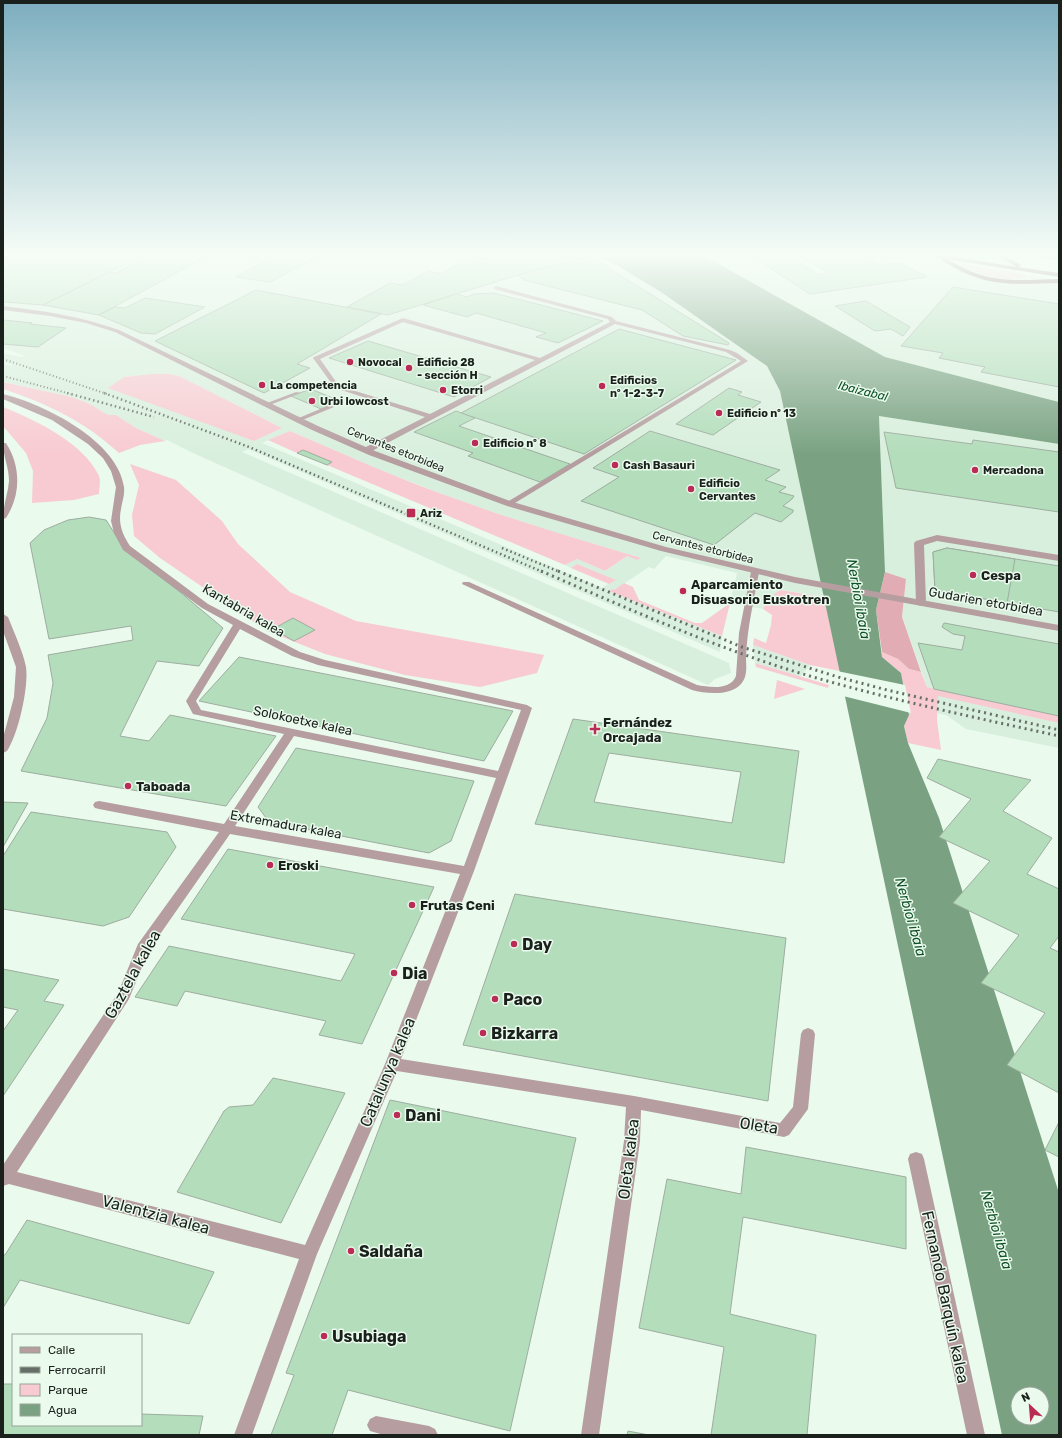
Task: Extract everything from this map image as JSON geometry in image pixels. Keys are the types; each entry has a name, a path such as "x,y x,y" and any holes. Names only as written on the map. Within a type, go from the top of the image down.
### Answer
{"street":[{"name":"Cervantes etorbidea","path":"78,320 100,325 129,337 265,405 367,450 426,474 510,504 657,547 755,572 908,600"},
{"name":"Kantabria kalea","path":"3,396 47,414 75,431 96,447 107,458 118,478 120,497 115,516 118,536 126,548 205,606 296,654 322,663 527,708"},
{"path":"3,445 10,456 13,467 14,483 3,516"},
{"path":"921,602 919,543 937,538 1059,558"},
{"name":"Gudarien etorbidea","path":"908,600 1059,628"},
{"path":"3,617 21,667 18,697 8,737 3,749"},
{"name":"Solokoetxe kalea","path":"238,624 191,701 197,712 503,776"},
{"name":"Catalunya kalea","path":"242,1435 309,1254 392,1064 468,870 527,708"},
{"name":"Gaztela kalea","path":"4,1176 124,995 143,948 227,829 291,732"},
{"name":"Extremadura kalea","path":"99,805 227,829 468,870"},
{"name":"Oleta","path":"634,1102 784,1130 800,1109 808,1034"},
{"name":"Oleta kalea","path":"392,1064 634,1102 632,1141 590,1435"},
{"name":"Fernando Barquín kalea","path":"916,1159 976,1435"},
{"name":"Valentzia kalea","path":"4,1176 309,1254"}],"lane":[{"path":"404,320 541,360"},
{"path":"404,320 316,358 337,387 431,417"},
{"path":"367,450 614,322 728,351 745,361 510,504"},
{"path":"265,405 298,393"},
{"path":"298,420 331,407 328,406"},
{"path":"466,584 695,688 712,690 725,688 736,684 741,677 742,647 755,572"},
{"path":"376,1425 429,1435"}],"shaded area":[{"path":"3,320 701,320 767,366 780,391 824,597 782,590 766,600 763,609 730,603 737,573 666,556 654,569 649,567 614,590 722,636 720,652 248,449 242,452 729,663 731,673 715,679 708,685 167,440 165,441 136,428 116,415 108,415 90,404 72,397 3,382 3,364 13,365 3,362 3,353 22,357 25,356 3,348","holes":["169,374 179,376 282,428 254,441 210,424 124,377","290,431 390,474 458,500 539,528 641,558 637,560 627,556 605,571 577,559 565,565 571,568 577,564 615,580 602,588 262,443"]},
{"path":"819,320 1059,320 1059,402 885,357"},
{"path":"879,416 1059,444 1059,716 927,687 902,617 906,579 885,572"},
{"path":"885,572 906,579 902,617 921,672 909,669 898,659 882,652 876,610"},
{"path":"753,645 810,665 800,677 755,663"},
{"path":"938,695 1059,723 1059,748 966,729 946,715 937,713"}],"green space":[{"path":"169,374 179,376 282,428 254,441 108,388 124,377"},
{"path":"3,382 72,397 90,404 108,415 116,415 136,428 165,441 140,445 119,453 92,432 65,415 50,407 3,389"},
{"path":"3,407 29,418 57,434 82,453 92,464 100,478 99,494 74,500 32,503 33,471 26,453 3,426"},
{"path":"290,431 437,492 572,538 641,558 637,560 627,556 605,571 577,559 565,565 327,465 332,462 303,450 297,453 268,440"},
{"path":"130,464 176,480 222,521 238,544 290,592 356,621 544,655 537,673 480,687 405,675 325,654 267,631 160,558 134,536 132,515 139,485"},
{"path":"577,564 616,580 609,584 571,568"},
{"path":"624,583 633,587 639,600 695,623 702,623 730,603 722,636 609,591 612,589 614,590"},
{"path":"780,590 824,597 840,671 810,665 753,645 754,638 766,643 772,615 763,609 766,600"},
{"path":"882,652 898,659 909,669 921,672 927,687 1059,716 1059,723 938,696 937,720 941,750 908,743 904,725 909,714 901,673 882,657"},
{"path":"755,663 829,685 828,688 756,667"},
{"path":"777,680 805,689 774,699"}],"water":[{"path":"701,320 819,320 885,357 1059,402 1059,444 879,416 885,572 876,610 882,657 901,673 909,715 904,726 908,743 939,818 1059,1193 1059,1435 1002,1435 780,391 767,366"}],"pier":[{"path":"837,671 905,685 911,713 843,696"}],"building":[{"path":"3,320 66,328 38,347 3,344"},
{"path":"111,320 181,320 155,334 141,333"},
{"path":"196,320 371,320 297,364 310,368 264,393 155,341"},
{"path":"501,320 603,321 558,343 536,337 546,333"},
{"path":"658,320 692,320 729,343 728,345 683,336"},
{"path":"858,320 898,320 910,327 903,336 891,329 875,331"},
{"path":"924,320 1059,320 1059,387 981,372 985,367 939,358 943,353 901,346"},
{"name":"Edificios nº 1-2-3-7","path":"619,329 736,360 584,454 461,413"},
{"name":"Edificio 28 - sección H","path":"368,341 491,377 454,397 329,358"},
{"name":"Edificio nº 13","path":"729,388 742,392 738,395 761,402 713,435 676,424"},
{"path":"311,389 340,401 321,409 291,396"},
{"name":"Edificio nº 8","path":"456,411 475,418 459,426 570,464 540,482 468,456 473,453 414,432"},
{"name":"Edificio Cervantes","path":"650,431 780,470 765,480 786,487 779,492 794,496 783,506 793,510 793,512 781,522 755,513 714,545 581,501 619,477 593,468"},
{"name":"Mercadona","path":"884,432 972,444 973,440 1059,452 1059,512 896,488"},
{"path":"303,450 332,462 327,465 297,453"},
{"path":"89,517 106,520 126,551 180,592 223,628 199,666 157,661 120,736 149,741 170,715 276,736 226,806 21,771 47,718 53,683 48,655 133,640 131,626 49,639 30,543 44,530 68,520"},
{"name":"Cespa","path":"947,548 1059,566 1059,612 935,590 933,552"},
{"name":"Cespa","path":"947,548 1015,559 1007,603 935,590 933,552"},
{"path":"293,618 315,630 294,641 273,629"},
{"path":"944,623 1059,644 1059,716 934,689 918,643 962,650 965,636 953,634 942,627"},
{"path":"239,657 513,711 484,761 199,701"},
{"path":"573,719 799,751 784,863 535,824","holes":["609,753 741,772 732,823 594,802"]},
{"path":"296,748 474,781 451,841 429,853 269,822 258,807"},
{"path":"938,759 1031,780 1003,811 1052,838 1027,874 1059,889 1059,936 1050,948 1059,952 1059,1093 1007,1065 1045,1013 981,983 1019,935 953,903 990,861 939,837 971,799 927,778"},
{"path":"3,802 28,803 3,847"},
{"path":"31,812 167,832 176,847 129,917 103,926 3,909 3,856"},
{"path":"228,849 434,887 362,1044 319,1035 326,1021 185,991 177,1006 135,997 169,946 341,981 355,954 181,919"},
{"path":"515,894 786,938 768,1101 463,1045"},
{"path":"3,969 59,980 44,1001 64,1005 3,1096 3,1031 18,1010 3,1007"},
{"path":"273,1078 345,1093 281,1223 177,1192 224,1111 229,1107 253,1105"},
{"path":"390,1100 576,1138 510,1431 348,1390 332,1435 271,1435 294,1375 286,1373"},
{"path":"1059,1122 1059,1157 1045,1150"},
{"path":"746,1147 906,1177 906,1249 743,1217 730,1314 816,1335 807,1435 711,1435 724,1347 639,1328 667,1179 741,1194"},
{"path":"27,1220 214,1272 189,1324 20,1280 3,1308 3,1255 5,1255"},
{"path":"3,1384 12,1384 12,1426 142,1426 142,1414 203,1416 199,1435 3,1435"},
{"path":"628,1431 649,1435 627,1435"}],"railway":[{"path":"3,359 107,394"},
{"path":"3,376 71,394"},
{"path":"67,393 154,417"},
{"path":"104,393 249,447 543,572"},
{"path":"502,548 560,572"},
{"path":"541,571 638,613 736,652 803,674 898,700 1059,736"},
{"path":"558,571 742,647 838,677 887,690 1059,730"}],"place":[{"name":"Novocal","path":"350,362"},
{"name":"Edificio 28 - sección H","path":"409,368"},
{"name":"La competencia","path":"262,385"},
{"name":"Edificios nº 1-2-3-7","path":"602,386"},
{"name":"Etorri","path":"443,390"},
{"name":"Urbi lowcost","path":"312,401"},
{"name":"Edificio nº 13","path":"719,413"},
{"name":"Edificio nº 8","path":"475,443"},
{"name":"Cash Basauri","path":"615,465"},
{"name":"Mercadona","path":"975,470"},
{"name":"Edificio Cervantes","path":"691,489"},
{"name":"Ariz","path":"411,513"},
{"name":"Cespa","path":"973,575"},
{"name":"Aparcamiento Disuasorio Euskotren","path":"683,591"},
{"name":"Fernández Orcajada","path":"595,729"},
{"name":"Taboada","path":"128,786"},
{"name":"Eroski","path":"270,865"},
{"name":"Frutas Ceni","path":"412,905"},
{"name":"Day","path":"514,944"},
{"name":"Dia","path":"394,973"},
{"name":"Paco","path":"495,999"},
{"name":"Bizkarra","path":"483,1033"},
{"name":"Dani","path":"397,1115"},
{"name":"Saldaña","path":"351,1251"},
{"name":"Usubiaga","path":"324,1336"}],"water label":[{"name":"Ibaizabal","path":"863,391"},
{"name":"Nerbioi ibaia","path":"859,599"},
{"name":"Nerbioi ibaia","path":"911,917"},
{"name":"Nerbioi ibaia","path":"997,1230"}]}
